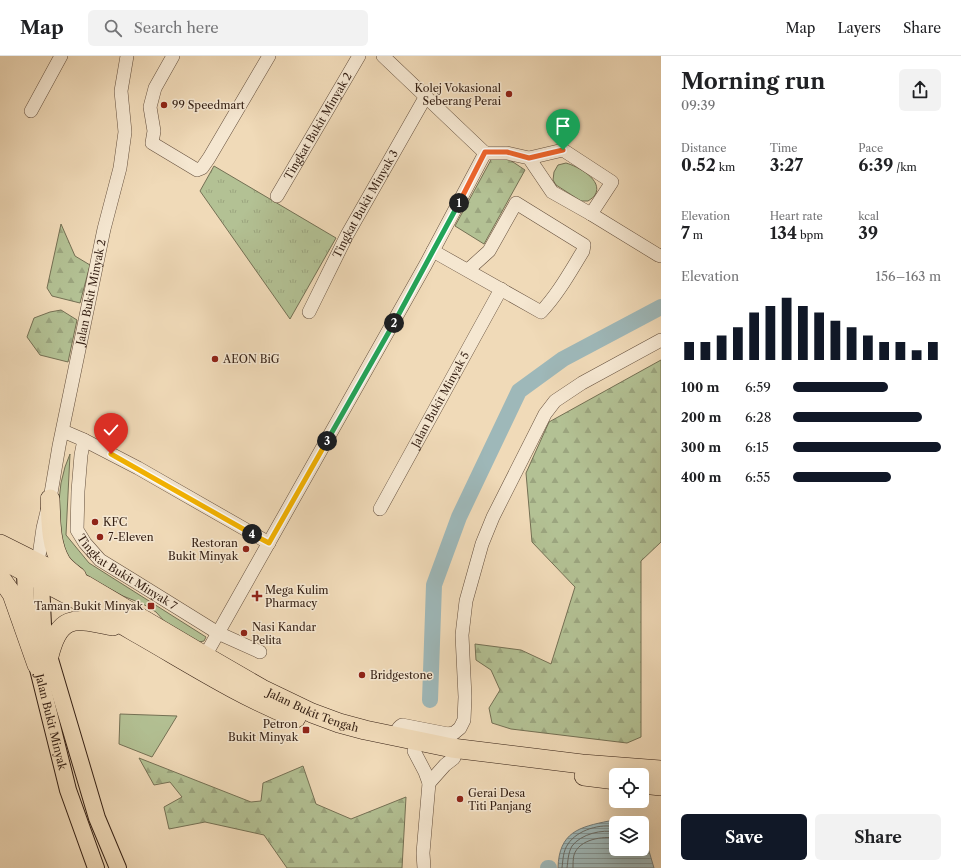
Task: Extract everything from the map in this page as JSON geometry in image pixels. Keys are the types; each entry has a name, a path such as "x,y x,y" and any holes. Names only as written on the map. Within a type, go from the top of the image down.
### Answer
{"highway":[{"path":"50,499 52,532 55,548 62,562 85,585"},
{"name":"Jalan Bukit Tengah","path":"0,544 33,569 204,672 270,707 340,735 414,751 497,766 609,779"},
{"name":"Jalan Bukit Tengah","path":"0,558 85,585 262,689 312,712 345,724 452,748 515,757 661,770"},
{"path":"0,577 12,594 43,660"},
{"path":"43,660 58,630 68,623 80,620 132,630"},
{"path":"649,785 661,786"}],"main road":[{"name":"Jalan Bukit Minyak","path":"33,569 26,601 43,660 98,818 118,868"},
{"name":"Jalan Bukit Minyak","path":"43,660 68,790 96,868"}],"street":[{"path":"31,111 60,56"},
{"name":"Jalan Bukit Minyak 2","path":"33,569 50,499 62,431 104,229 120,168 125,132 121,91 127,56"},
{"path":"173,56 155,88 150,107 154,131 152,144 197,170 202,168 209,158 269,56"},
{"name":"Tingkat Bukit Minyak 2","path":"277,196 359,56"},
{"path":"383,56 485,152 507,152 529,158 563,150 612,182 591,214"},
{"name":"Tingkat Bukit Minyak 3","path":"309,312 347,235 426,96"},
{"path":"205,656 433,251 485,152"},
{"path":"529,158 552,192 661,256"},
{"path":"433,251 541,312 557,292 583,251 584,245 516,203 489,251 468,270"},
{"name":"Jalan Bukit Minyak 5","path":"380,509 500,289"},
{"path":"397,736 398,728 402,725 448,734 454,733 460,728 464,720 465,697 462,635 466,601 482,544 493,517 545,414 555,401 582,383 661,340"},
{"path":"62,431 84,440 138,468 269,543"},
{"name":"Tingkat Bukit Minyak 7","path":"84,440 81,455 78,491 77,530 85,543 100,560 218,633 260,652"},
{"path":"414,751 429,783 423,853 424,868"},
{"path":"429,783 436,774 454,758"}],"green space":[{"path":"492,158 507,158 525,170 484,244 455,226"},
{"path":"566,163 588,174 596,184 597,189 595,195 588,201 581,201 556,185 553,180 554,172 558,165"},
{"path":"214,166 336,238 290,319 200,191"},
{"path":"61,224 75,256 90,265 80,303 52,296 47,288"},
{"path":"61,310 77,320 68,362 40,355 27,337 34,318 50,312"},
{"path":"661,360 661,542 641,561 641,737 627,743 511,729 492,723 489,708 500,690 491,670 476,660 475,644 521,650 551,664 575,587 532,542 526,473 549,422"},
{"path":"70,454 66,535 89,563 206,637 204,641 199,642 165,622 156,612 143,604 123,596 74,569 55,535 61,483"},
{"path":"120,714 177,716 152,757 119,744"},
{"path":"139,758 251,802 261,801 263,783 303,766 316,804 351,819 406,797 402,868 287,868 264,835 205,822 169,829 164,807 182,797 170,782 154,785"}],"water":[{"path":"609,821 609,856 649,856 649,851 654,868 558,868 562,846 567,839 573,833 589,826"}],"waterway":[{"path":"430,700 434,585 459,517 519,391 563,359 661,307"}],"place":[{"name":"Kolej Vokasional Seberang Perai","path":"509,94"},
{"name":"99 Speedmart","path":"164,105"},
{"name":"AEON BiG","path":"215,359"},
{"name":"KFC","path":"95,522"},
{"name":"7-Eleven","path":"100,537"},
{"name":"Restoran Bukit Minyak","path":"246,549"},
{"name":"Mega Kulim Pharmacy","path":"257,596"},
{"name":"Taman Bukit Minyak","path":"151,606"},
{"name":"Nasi Kandar Pelita","path":"244,633"},
{"name":"Bridgestone","path":"362,675"},
{"name":"Petron Bukit Minyak","path":"306,730"},
{"name":"Gerai Desa Titi Panjang","path":"460,799"}],"route":[{"path":"111,454 269,543 426,264 485,152 507,152 529,158 563,150"}]}
